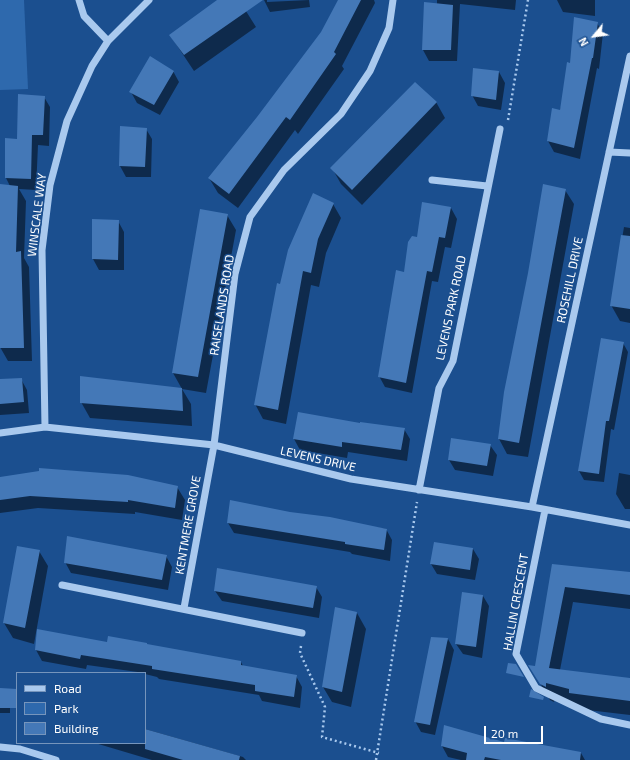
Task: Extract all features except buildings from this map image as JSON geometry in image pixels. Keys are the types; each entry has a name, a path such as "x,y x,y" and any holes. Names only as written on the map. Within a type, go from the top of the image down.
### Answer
{"street":[{"path":"79,0 84,16 108,41"},
{"name":"WINSCALE WAY","path":"45,427 42,250 50,185 67,121 92,66 108,41 149,0"},
{"name":"RAISELANDS ROAD","path":"214,445 235,274 250,217 284,170 341,114 370,71 389,28 393,0"},
{"name":"ROSEHILL DRIVE","path":"532,507 630,56"},
{"name":"LEVENS PARK ROAD","path":"419,490 439,388 453,361 500,128"},
{"path":"609,152 630,153"},
{"path":"432,180 488,186"},
{"name":"LEVENS DRIVE","path":"0,433 45,427 214,445 351,479 532,507 630,525"},
{"name":"KENTMERE GROVE","path":"184,608 214,445"},
{"name":"HALLIN CRESCENT","path":"545,510 516,654 536,688 601,719 630,725"},
{"path":"62,585 184,608 302,633"},
{"path":"0,747 20,749 56,760"}],"path":[{"path":"500,128 509,119 528,0"},
{"path":"376,760 379,753 419,490"},
{"path":"302,633 300,653 325,708 322,737 379,753"}],"green space":[{"path":"0,0 24,0 28,89 0,90"}]}
